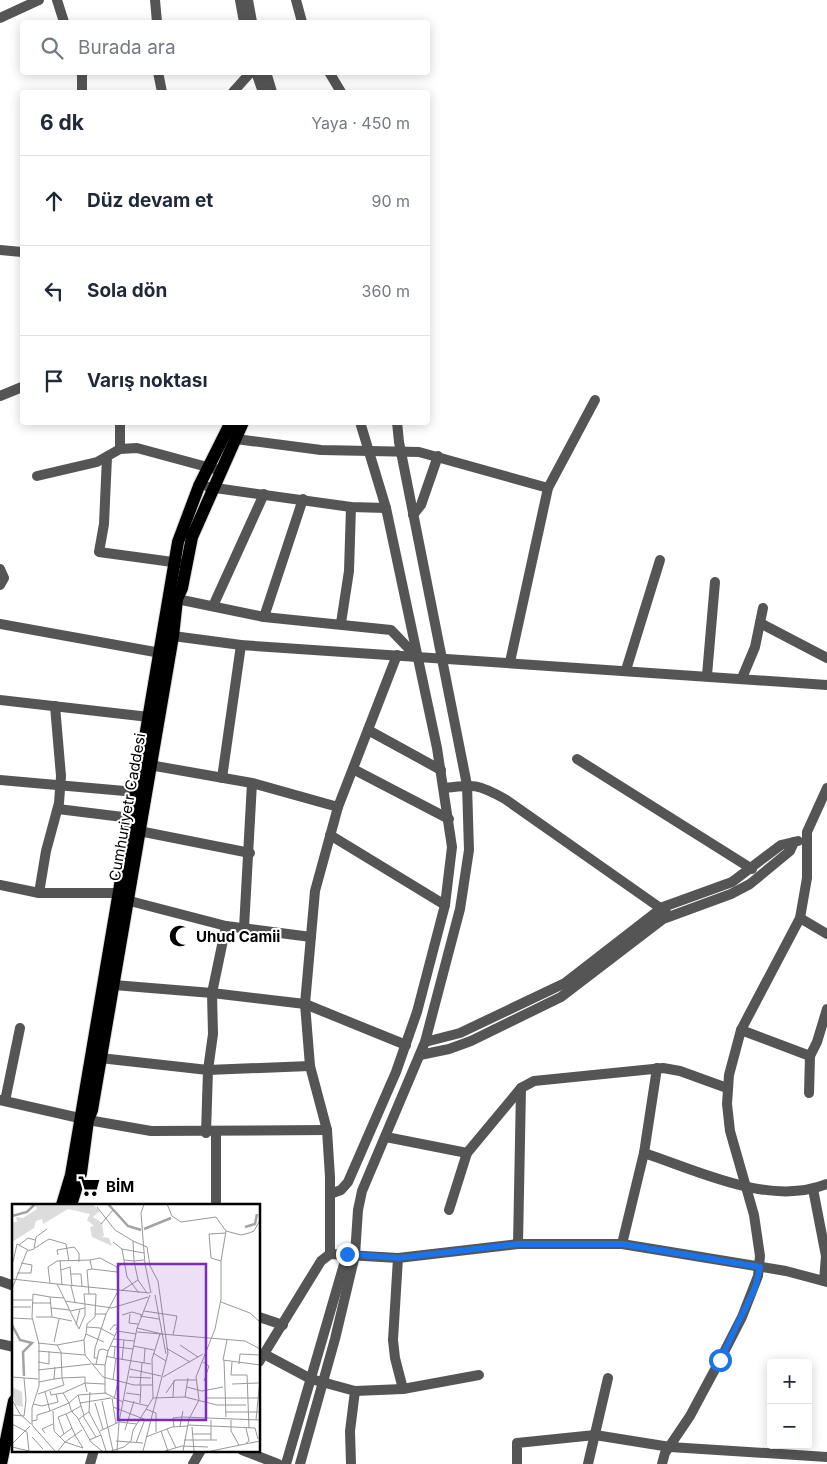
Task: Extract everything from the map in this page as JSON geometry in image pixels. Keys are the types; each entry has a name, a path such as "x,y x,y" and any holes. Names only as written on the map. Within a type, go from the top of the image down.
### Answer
{"main road":[{"path":"71,1204 71,1175 84,1119 122,897 137,823 136,792 146,764 149,717 164,653 180,563 178,542 200,486 230,425"},
{"name":"Cumhuriyetr Caddesi","path":"137,823 164,653 173,636 177,599 182,588 180,563 242,425"},
{"name":"Cumhuriyetr Caddesi","path":"84,1119 92,1110 114,986 122,897"},
{"path":"1,1464 12,1411"},
{"path":"8,1464 12,1449"}],"street":[{"path":"0,18 38,0"},
{"path":"57,0 63,20"},
{"path":"155,0 157,20"},
{"path":"240,0 244,20"},
{"path":"248,0 252,20"},
{"path":"296,0 301,20"},
{"path":"82,75 82,90"},
{"path":"159,75 162,90"},
{"path":"235,90 248,75"},
{"path":"257,75 262,90"},
{"path":"267,75 271,90"},
{"path":"331,75 340,90"},
{"path":"0,250 20,251"},
{"path":"0,396 20,388"},
{"path":"510,662 548,488 595,400"},
{"path":"120,425 120,448"},
{"path":"330,1194 341,1190 348,1182 406,1045 417,1012 445,905 451,863 449,819 441,770 386,508 361,425"},
{"path":"300,1464 323,1383 351,1254 359,1200 425,1042 465,886 470,833 467,785 444,659 413,515 397,425"},
{"path":"236,439 321,450 368,453 401,452 438,456 548,488"},
{"path":"37,476 96,462 120,448 137,448 222,471"},
{"path":"413,515 421,505 438,456"},
{"path":"107,457 104,524 99,552 180,563"},
{"path":"200,486 351,507 386,508"},
{"path":"213,606 264,494"},
{"path":"264,617 303,500"},
{"path":"341,623 348,571 351,507"},
{"path":"626,670 660,560"},
{"path":"0,569 4,578 0,586"},
{"path":"707,675 715,582"},
{"path":"177,599 264,617 341,623 391,630 416,656"},
{"path":"742,678 755,647 762,608"},
{"path":"760,623 827,658"},
{"path":"0,624 164,653"},
{"path":"173,636 241,645 707,675 827,685"},
{"path":"222,778 241,645"},
{"path":"330,1254 330,1194 326,1130 310,1066 305,1004 315,891 338,807 396,655"},
{"path":"0,700 149,717"},
{"path":"39,893 46,851 58,809 60,787 55,706"},
{"path":"368,730 441,770"},
{"path":"577,759 752,869"},
{"path":"146,764 252,783 338,807"},
{"path":"353,768 449,819"},
{"path":"0,780 60,787 136,792"},
{"path":"244,928 250,853 252,783"},
{"path":"444,788 467,785 483,787 505,799 666,911"},
{"path":"662,1464 738,1326 755,1288 760,1267 754,1216 730,1131 727,1088 731,1061 741,1030 800,918 807,883 806,839 809,824 827,788"},
{"path":"58,809 137,823 250,853"},
{"path":"330,835 445,905"},
{"path":"425,1042 467,1030 565,983 666,911 727,884 752,869 781,845 806,839"},
{"path":"420,1054 449,1049 471,1041 561,997 666,911 745,887 790,851 794,842"},
{"path":"0,885 39,893 122,897 226,926 311,937"},
{"path":"800,918 827,934"},
{"path":"216,1204 208,1070 213,1034 212,993 226,926"},
{"path":"114,986 212,993 305,1004 406,1045"},
{"path":"809,1093 810,1056 817,1042 827,1008"},
{"path":"20,1028 1,1100 151,1132 326,1130"},
{"path":"741,1030 810,1056"},
{"path":"100,1058 208,1070 310,1066"},
{"path":"449,1210 467,1153 521,1088 543,1079 657,1068 675,1069 727,1088"},
{"path":"622,1244 644,1153 657,1068"},
{"path":"518,1244 521,1088"},
{"path":"386,1136 467,1153"},
{"path":"644,1153 746,1186 779,1192 813,1189 827,1184"},
{"path":"479,1375 404,1389 355,1391 311,1379 261,1358 283,1325 320,1261 330,1254 398,1258 518,1244 622,1244 800,1274 826,1282 826,1256 813,1189"},
{"path":"286,1464 351,1254"},
{"path":"398,1258 393,1340 395,1358 404,1389"},
{"path":"0,1281 12,1285"},
{"path":"260,1317 283,1325"},
{"path":"588,1464 608,1378"},
{"path":"351,1464 350,1431 355,1391"},
{"path":"518,1464 517,1444 595,1435 670,1447 827,1457"},
{"path":"193,1464 200,1452"},
{"path":"244,1464 245,1452 278,1464"}],"place":[{"name":"Uhud Camii","path":"180,936"},
{"name":"BİM","path":"89,1186"}],"route":[{"path":"347,1254 398,1258 518,1244 622,1244 760,1267 755,1288 720,1360"}]}
